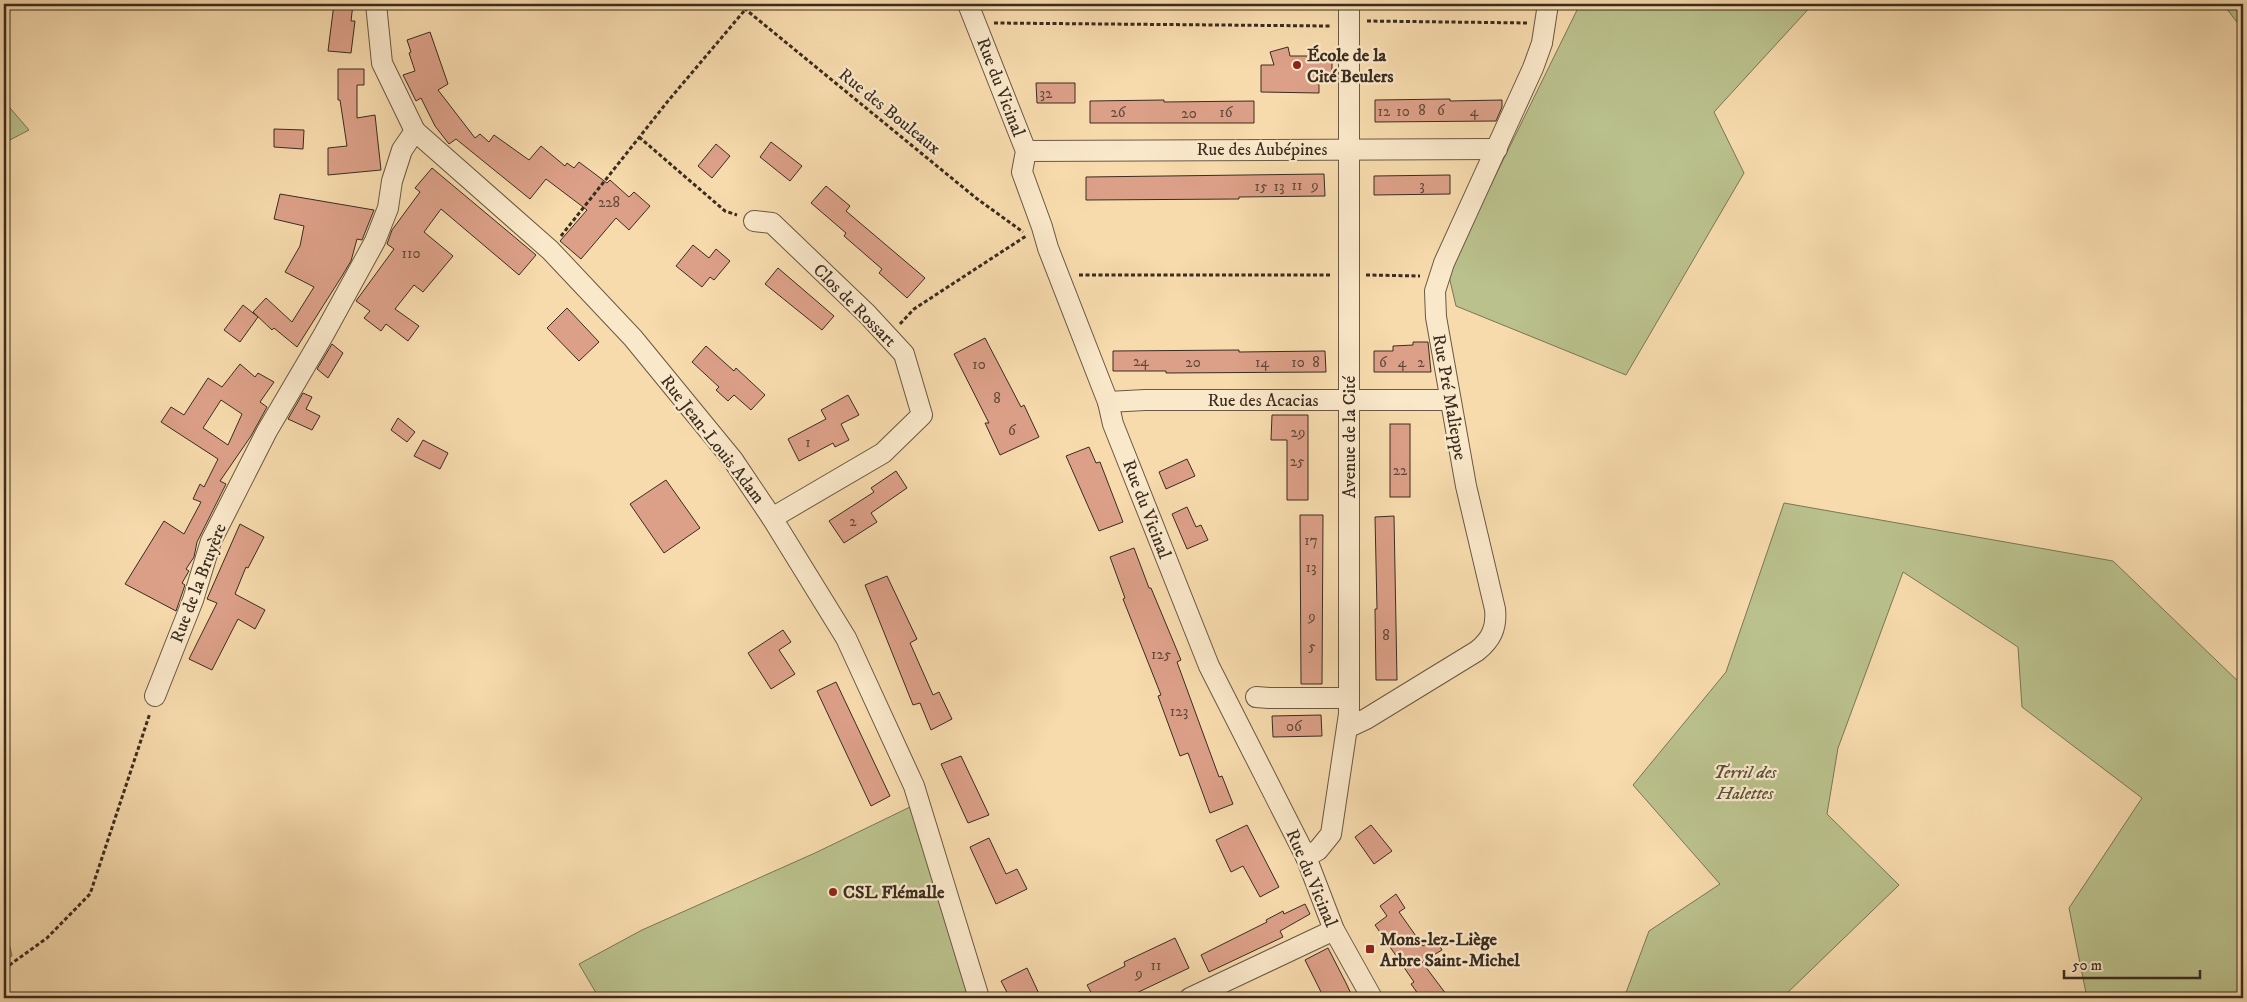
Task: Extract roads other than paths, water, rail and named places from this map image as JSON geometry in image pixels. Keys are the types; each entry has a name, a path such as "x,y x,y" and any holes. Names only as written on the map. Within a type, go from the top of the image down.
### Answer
{"street":[{"name":"Rue Jean-Louis Adam","path":"376,4 382,62 415,131 550,250 633,338 733,460 772,518 846,638 914,786 979,998"},
{"name":"Rue du Vicinal","path":"968,4 1026,151 1022,172 1058,275 1108,402 1113,424 1209,666 1306,857 1334,930 1372,998"},
{"name":"Rue Pré Malieppe","path":"1347,728 1366,719 1477,652 1491,638 1494,628 1495,609 1466,486 1449,400 1435,310 1435,291 1438,278 1533,68 1546,24 1548,4"},
{"name":"Avenue de la Cité","path":"1306,857 1318,850 1331,834 1347,728 1349,698 1349,17"},
{"name":"Rue de la Bruyère","path":"155,696 193,600 211,541 267,431 324,334 375,241 388,208 392,181 402,150 415,131"},
{"name":"Rue des Aubépines","path":"1026,151 1497,149"},
{"name":"Clos de Rossart","path":"754,221 772,223 867,314 904,354 922,415 883,453 772,518"},
{"name":"Rue des Acacias","path":"1108,402 1145,400 1449,400"},
{"path":"1256,697 1349,698"},
{"path":"1190,998 1334,930"}],"place":[{"name":"École de la Cité Beulers","path":"1297,65"},
{"name":"CSL Flémalle","path":"833,892"},
{"name":"Mons-lez-Liège Arbre Saint-Michel","path":"1370,949"}],"park label":[{"name":"Terril des Halettes","path":"1745,782"}]}
